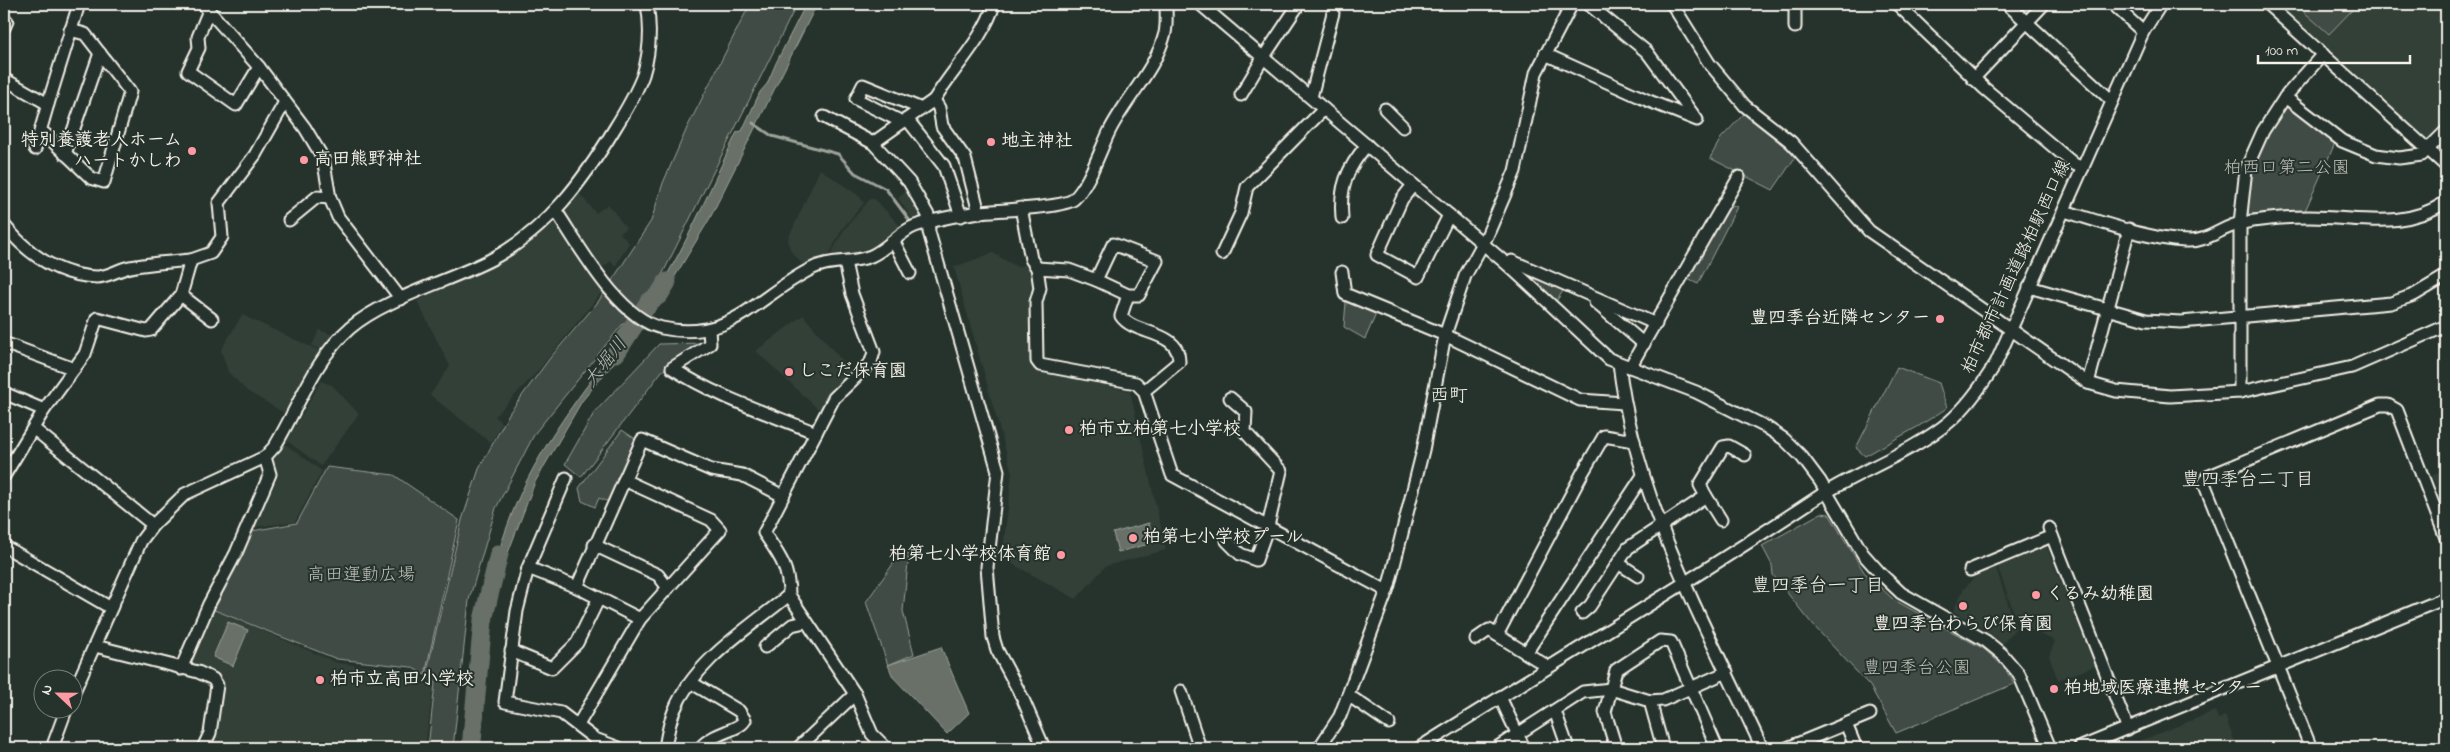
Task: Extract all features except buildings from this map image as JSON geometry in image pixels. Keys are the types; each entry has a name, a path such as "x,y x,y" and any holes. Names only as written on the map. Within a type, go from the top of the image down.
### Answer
{"street":[{"path":"35,149 78,4"},
{"path":"82,674 141,541 153,525 185,494 265,457 275,446 336,341 351,327 401,299 492,258 531,233 569,198 603,148 643,74 650,32 647,4"},
{"path":"872,143 934,100 972,45 994,4"},
{"path":"556,211 624,306 642,320 661,328 691,332 709,330 744,313 812,268 869,256 894,242 904,232 928,223 979,212 1067,204 1080,192 1111,128 1155,59 1165,32 1166,4"},
{"path":"1200,4 1482,242 1609,358 1696,392 1766,427 1784,439 1802,456 1827,492 1863,554 1880,574 1901,593 1986,641 2002,654 2019,674 2050,748"},
{"path":"1242,95 1263,58 1299,4"},
{"path":"1319,748 1340,716 1387,591 1423,450 1445,334 1465,276 1496,218 1515,171 1536,73 1572,4"},
{"path":"1545,54 1649,102 1697,120 1647,52 1588,4"},
{"path":"1672,4 1710,63 1745,106 1790,142 1869,231 2088,383 2116,390 2170,396 2240,392 2352,367 2446,326"},
{"path":"1795,27 1796,4"},
{"path":"2007,4 2112,101"},
{"path":"1974,79 2044,4"},
{"path":"2113,4 2143,32"},
{"name":"柏市都市計画道路柏駅西口線","path":"1419,748 1827,492 1929,436 1949,422 1965,406 1987,377 2010,330 2143,32 2161,4"},
{"path":"2267,4 2446,166"},
{"path":"1900,5 1974,79 2074,164 2083,168"},
{"path":"206,7 259,67 305,128 323,158 330,198 338,217 401,299"},
{"path":"206,7 198,37 200,48 188,71 236,105 259,67"},
{"path":"1311,98 1333,13"},
{"path":"4,20 7,21 4,28"},
{"path":"40,133 45,134 91,178 104,182 130,92 85,34 70,30"},
{"path":"65,154 100,53"},
{"path":"2240,392 2240,223 2246,169 2262,131 2285,97 2322,54"},
{"path":"4,80 48,104"},
{"path":"920,110 917,107 863,85 856,99 904,121 944,166 961,216"},
{"path":"2285,97 2342,142 2376,155 2399,158 2422,156 2446,131"},
{"path":"934,100 939,108 942,126 965,158 979,212"},
{"path":"4,225 21,246 42,261 69,272 98,277 129,267 191,260 211,253 222,237 219,202 265,140 285,102"},
{"path":"1222,254 1242,213 1247,187 1324,109"},
{"path":"1385,109 1403,127"},
{"path":"824,117 872,143 918,194 928,215 928,223 998,472 987,567 994,637 997,650 1022,697 1044,748"},
{"path":"1342,218 1340,197 1354,160 1367,145"},
{"path":"1739,177 1644,344 1624,365 1624,403 1642,477 1660,526 1762,748"},
{"path":"1413,185 1402,199 1377,255 1418,277 1449,214"},
{"path":"289,220 317,197 330,198"},
{"path":"2064,211 2170,240 2190,241 2208,238 2240,223 2310,217 2386,222 2425,214 2446,202"},
{"path":"1021,208 1030,259 1038,268 1040,288 1036,302 1037,362 1040,365 1136,383 1144,391 1172,476 1387,591"},
{"path":"2088,383 2129,229"},
{"path":"894,242 910,273"},
{"path":"1038,268 1070,270 1128,295 1139,294 1156,261 1114,244 1096,280"},
{"path":"4,476 44,410 85,354 97,318 146,331 151,330 181,295 191,260"},
{"path":"1508,265 1512,261 1656,324"},
{"path":"844,262 852,294 874,352 871,362 834,398 764,533 784,562 789,578 789,595 805,622 855,694 872,734 886,748"},
{"path":"1342,272 1345,294 1445,334 1580,400 1624,403"},
{"path":"2030,288 2146,320 2181,322 2390,303 2414,296 2446,276"},
{"path":"1584,293 1644,344"},
{"path":"181,295 212,319"},
{"path":"1128,295 1121,316 1126,323 1166,338 1179,356 1179,362 1144,391"},
{"path":"709,330 710,344 672,368 693,382 715,393 816,433"},
{"path":"4,344 74,369"},
{"path":"4,393 44,410"},
{"path":"1227,541 1240,554 1256,560 1268,526 1281,470 1245,432 1246,412 1230,398"},
{"path":"2311,748 2204,484 2207,477 2380,405 2388,405 2397,410 2446,538"},
{"path":"34,429 153,525"},
{"path":"1497,635 1604,436 1634,441"},
{"path":"576,587 642,440 711,470 742,475 783,496"},
{"path":"1721,520 1700,485 1723,447 1729,446 1745,455"},
{"path":"182,670 209,604 236,554 270,474 265,457"},
{"path":"1526,653 1642,477"},
{"path":"566,478 528,568 517,611 505,702 562,713 578,725 590,742 619,748"},
{"path":"578,725 640,619 720,530 711,520 624,480"},
{"path":"1582,613 1590,606 1628,548 1706,496"},
{"path":"1970,570 2051,532 2128,729"},
{"path":"594,545 658,575 668,588"},
{"path":"4,546 111,608"},
{"path":"1618,564 1638,576"},
{"path":"528,568 576,587 640,619"},
{"path":"665,748 674,710 692,683 714,656 789,595"},
{"path":"511,651 552,668 578,643 599,598"},
{"path":"2079,748 2446,598"},
{"path":"765,647 792,625 805,622"},
{"path":"1476,639 1489,630 1542,663 1545,669"},
{"path":"1616,748 1605,712 1616,670 1660,641 1671,642 1717,748"},
{"path":"95,646 182,670 198,672 212,679 217,685 210,733 203,748"},
{"path":"1496,748 1583,692 1610,689 1650,700 1663,700 1727,672"},
{"path":"692,683 739,711 745,720 738,727 710,738 700,748"},
{"path":"1181,691 1200,748"},
{"path":"798,748 855,694"},
{"path":"1348,695 1389,723"},
{"path":"1500,697 1524,748"},
{"path":"1650,700 1663,748"},
{"path":"1556,711 1568,748"},
{"path":"1787,748 1805,745 1870,714"},
{"path":"52,748 62,720"},
{"path":"1846,724 1856,748"}],"shaded area":[{"path":"2274,4 2446,4 2446,126 2432,142 2426,143"},
{"path":"820,169 859,196 864,203 842,229 829,255 803,265 790,250 788,239"},
{"path":"910,188 925,217 913,220 898,198"},
{"path":"578,192 596,213 608,204 626,228 620,233 629,243 615,267 611,261 602,268 561,213"},
{"path":"870,199 875,199 900,226 880,244 854,253 831,254 844,230"},
{"path":"555,223 602,292 536,373 495,416 502,424 491,443 430,395 450,366 417,301 519,249"},
{"name":"柏市立柏第七小学校","path":"993,253 1017,267 1029,263 1035,276 1035,293 1031,299 1033,365 1036,369 1130,391 1166,550 1106,566 1076,599 1002,558 1012,473 954,267"},
{"path":"242,315 324,353 289,416 247,391 228,372 221,350"},
{"path":"803,315 855,376 821,412 756,351"},
{"path":"319,330 336,336 325,352 312,346"},
{"path":"321,381 332,385 359,414 321,466 287,441"},
{"path":"285,444 322,471 295,522 253,527 278,477 273,459"},
{"path":"2446,470 2446,511 2432,476"},
{"name":"くるみ幼稚園","path":"2046,545 2095,666 2058,680 2049,656 2055,641 2018,624 1997,565"},
{"path":"1996,568 2016,628 2003,644 1988,632 1953,611 1963,590 1975,576"},
{"name":"柏市立高田小学校","path":"212,609 338,663 412,672 417,675 433,688 425,748 208,748 221,687 190,666 188,661"},
{"path":"2215,711 2218,719 2225,716 2237,748 2122,748"}],"green space":[{"path":"750,4 797,4 663,273 639,309 621,326 535,433 496,508 469,600 453,748 428,748 435,683 426,675 462,520 479,469 510,412 550,358 598,302 651,221 663,183 687,128"},
{"path":"2295,4 2358,4 2329,34"},
{"name":"柏西口第二公園","path":"2285,104 2335,143 2305,211 2248,214 2250,171 2267,134"},
{"path":"1744,114 1796,156 1773,190 1710,158 1721,138"},
{"path":"1728,203 1737,207 1698,284 1685,278"},
{"path":"1518,269 1567,285 1555,303"},
{"path":"1346,302 1376,314 1365,339 1344,327"},
{"path":"703,343 662,371 581,477 565,464 594,413 659,344"},
{"path":"1897,367 1939,383 1947,408 1865,456 1856,448"},
{"path":"622,430 634,438 635,443 609,502 599,498 595,507 582,501 579,488"},
{"name":"高田運動広場","path":"327,467 394,475 459,520 425,675 411,667 337,659 212,609 252,531 297,523"},
{"name":"豊四季台公園","path":"1821,513 1829,514 1864,572 1894,600 1984,649 2004,667 2014,684 1896,733 1870,686 1812,624 1773,575 1772,565 1762,546"},
{"path":"909,553 903,611 914,654 888,665 866,602 900,554"},
{"path":"723,735 726,738 732,735 737,748 722,748 713,740"}],"water":[{"path":"806,4 817,4 710,218 653,313 645,309 684,245 737,132 742,131"},
{"path":"629,331 636,336 582,401 535,482 503,566 486,651 483,694 473,693 478,649 496,561 521,493 533,468 562,420"},
{"name":"柏第七小学校プール","path":"1149,523 1153,543 1118,552 1113,533"},
{"path":"228,622 248,630 233,666 213,657"},
{"path":"941,647 969,713 947,734 893,677 888,665"},
{"path":"472,705 484,706 480,748 466,748"}],"waterway":[{"path":"753,123 772,136 838,154 855,173 886,189 910,221"},
{"name":"大堀川","path":"616,353 649,302 659,295 667,282"},
{"name":"大堀川","path":"471,748 483,620 499,554"}],"place":[{"name":"地主神社","path":"991,142"},
{"name":"特別養護老人ホーム ハートかしわ","path":"192,151"},
{"name":"高田熊野神社","path":"304,160"},
{"name":"豊四季台近隣センター","path":"1940,319"},
{"name":"しこだ保育園","path":"789,372"},
{"name":"柏市立柏第七小学校","path":"1069,430"},
{"name":"柏第七小学校プール","path":"1133,538"},
{"name":"柏第七小学校体育館","path":"1061,555"},
{"name":"くるみ幼稚園","path":"2036,595"},
{"name":"豊四季台わらび保育園","path":"1963,606"},
{"name":"柏市立高田小学校","path":"320,680"},
{"name":"柏地域医療連携センター","path":"2054,689"}],"district":[{"name":"西町","path":"1449,396"},
{"name":"豊四季台二丁目","path":"2248,480"},
{"name":"豊四季台一丁目","path":"1818,586"}]}
